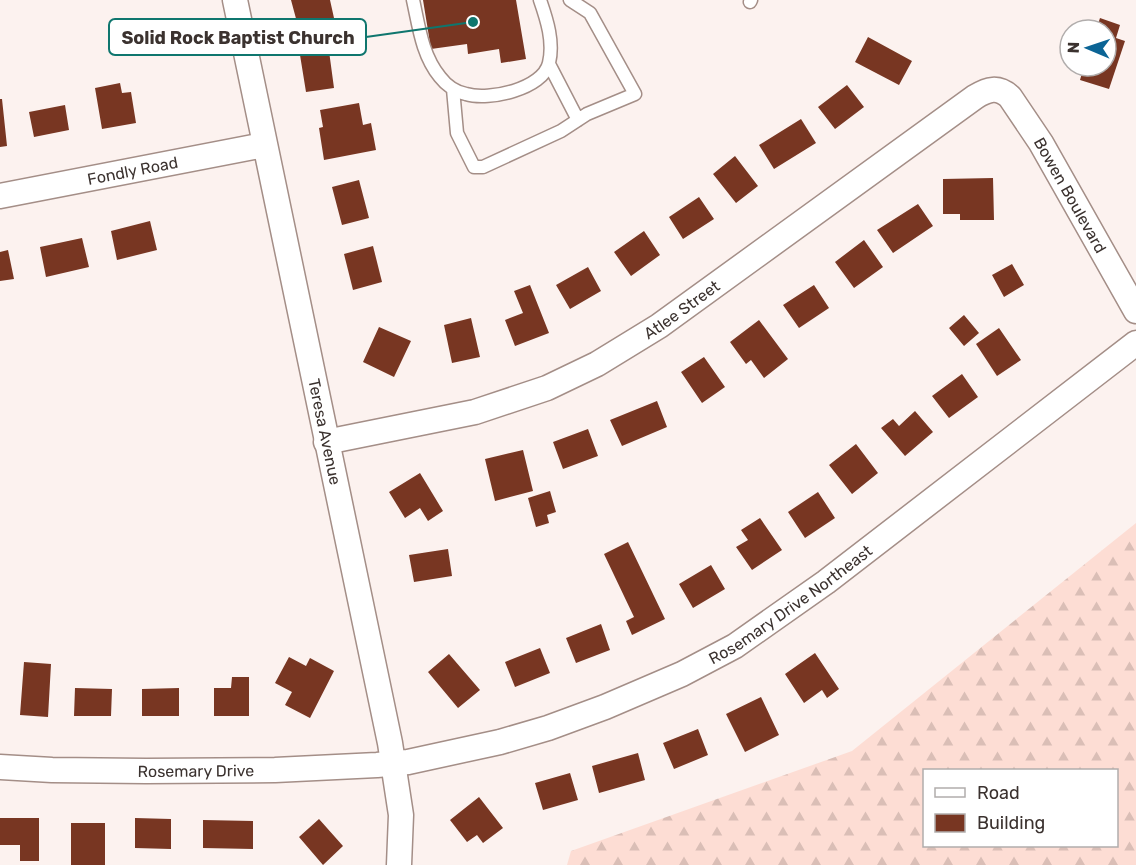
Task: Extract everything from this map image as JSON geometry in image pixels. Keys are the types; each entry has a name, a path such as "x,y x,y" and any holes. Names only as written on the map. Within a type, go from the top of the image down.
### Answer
{"street":[{"name":"Teresa Avenue","path":"235,0 394,763 401,815 399,865"},
{"name":"Bowen Boulevard","path":"996,89 1004,91 1010,97 1041,143 1136,310"},
{"name":"Atlee Street","path":"326,442 475,412 547,388 597,364 659,326 975,97 984,91 996,89"},
{"name":"Fondly Road","path":"0,196 264,145"},
{"name":"Rosemary Drive Northeast","path":"394,763 500,742 548,729 673,678 735,646 826,582 1136,343"},
{"name":"Rosemary Drive","path":"0,767 52,770 182,771 275,770 394,763"}],"lane":[{"path":"413,0 425,54 440,78 453,89 467,95 485,97 504,94 528,85 542,76 549,64 551,42 547,18 540,0"},
{"path":"453,89 457,133 474,167 503,158 561,131 587,114 635,94 590,13 570,0"},
{"path":"549,64 578,120"}],"green space":[{"path":"1136,523 1136,865 567,865 571,851 852,751"}],"building":[{"path":"291,0 330,0 334,18 298,26"},
{"path":"423,0 516,0 526,59 501,63 499,49 468,54 467,44 431,49"},
{"path":"868,37 912,61 899,85 855,62"},
{"path":"1118,39 1125,41 1118,62"},
{"path":"329,51 334,88 306,92 300,55"},
{"path":"1081,78 1113,78 1109,89 1080,80"},
{"path":"120,83 122,93 131,92 136,123 102,129 95,88"},
{"path":"847,85 864,107 835,129 818,107"},
{"path":"0,99 2,99 7,146 0,147"},
{"path":"359,103 363,125 371,123 376,150 324,160 319,128 323,127 320,110"},
{"path":"65,105 69,130 34,137 29,112"},
{"path":"801,119 816,143 774,169 759,145"},
{"path":"735,156 758,186 736,203 713,174"},
{"path":"993,178 994,220 960,220 960,214 943,214 943,179"},
{"path":"359,180 369,218 342,225 332,187"},
{"path":"699,197 714,219 683,239 669,217"},
{"path":"918,204 933,226 893,253 877,230"},
{"path":"150,221 157,250 117,260 111,231"},
{"path":"644,231 660,255 631,276 614,252"},
{"path":"82,238 89,267 46,277 40,247"},
{"path":"864,240 883,267 854,288 835,262"},
{"path":"373,246 382,282 353,290 344,254"},
{"path":"8,250 14,279 0,281 0,252"},
{"path":"1012,264 1024,285 1004,297 992,275"},
{"path":"588,267 601,291 570,309 556,285"},
{"path":"530,285 549,333 515,346 505,320 523,313 514,291"},
{"path":"814,285 829,308 799,328 783,305"},
{"path":"964,315 979,333 964,346 949,328"},
{"path":"471,318 480,357 452,363 444,325"},
{"path":"759,320 788,359 764,378 751,360 746,364 730,342"},
{"path":"379,327 411,341 394,377 363,362"},
{"path":"999,328 1021,360 997,376 976,344"},
{"path":"704,357 725,387 702,403 681,372"},
{"path":"962,374 978,397 949,418 932,396"},
{"path":"657,401 667,427 622,446 610,420"},
{"path":"915,411 933,432 905,456 881,428 893,419 899,426"},
{"path":"588,429 598,456 563,469 553,442"},
{"path":"856,444 878,473 852,494 829,465"},
{"path":"523,450 533,491 495,501 485,459"},
{"path":"420,473 443,511 428,521 420,508 405,518 389,492"},
{"path":"550,491 556,512 547,515 549,523 536,527 528,498"},
{"path":"818,492 835,518 805,538 788,512"},
{"path":"760,518 782,550 752,570 736,547 748,540 741,530"},
{"path":"628,542 665,619 632,635 626,621 634,617 604,554"},
{"path":"448,549 452,576 414,582 409,555"},
{"path":"711,565 725,589 693,608 679,584"},
{"path":"601,624 610,650 576,663 566,638"},
{"path":"540,648 550,673 515,687 505,662"},
{"path":"815,653 839,689 827,698 822,690 804,703 785,674"},
{"path":"449,654 480,690 458,708 428,672"},
{"path":"289,657 306,666 310,658 334,671 310,718 285,705 292,692 275,683"},
{"path":"24,662 51,664 48,717 20,715"},
{"path":"232,677 249,677 249,716 214,716 214,688 231,688"},
{"path":"75,688 112,689 111,716 74,716"},
{"path":"179,688 179,716 142,716 142,689"},
{"path":"761,697 779,735 745,752 726,714"},
{"path":"698,729 708,755 674,769 663,743"},
{"path":"638,753 645,780 599,793 592,766"},
{"path":"570,773 578,800 543,810 535,783"},
{"path":"479,797 503,828 483,843 477,835 467,842 450,820"},
{"path":"0,818 39,818 39,861 20,861 20,845 0,845"},
{"path":"135,818 171,819 171,849 135,848"},
{"path":"319,819 343,846 323,865 299,837"},
{"path":"203,820 253,821 253,849 203,848"},
{"path":"71,823 105,823 105,865 71,865"}],"place":[{"name":"Solid Rock Baptist Church","path":"473,22"}]}
